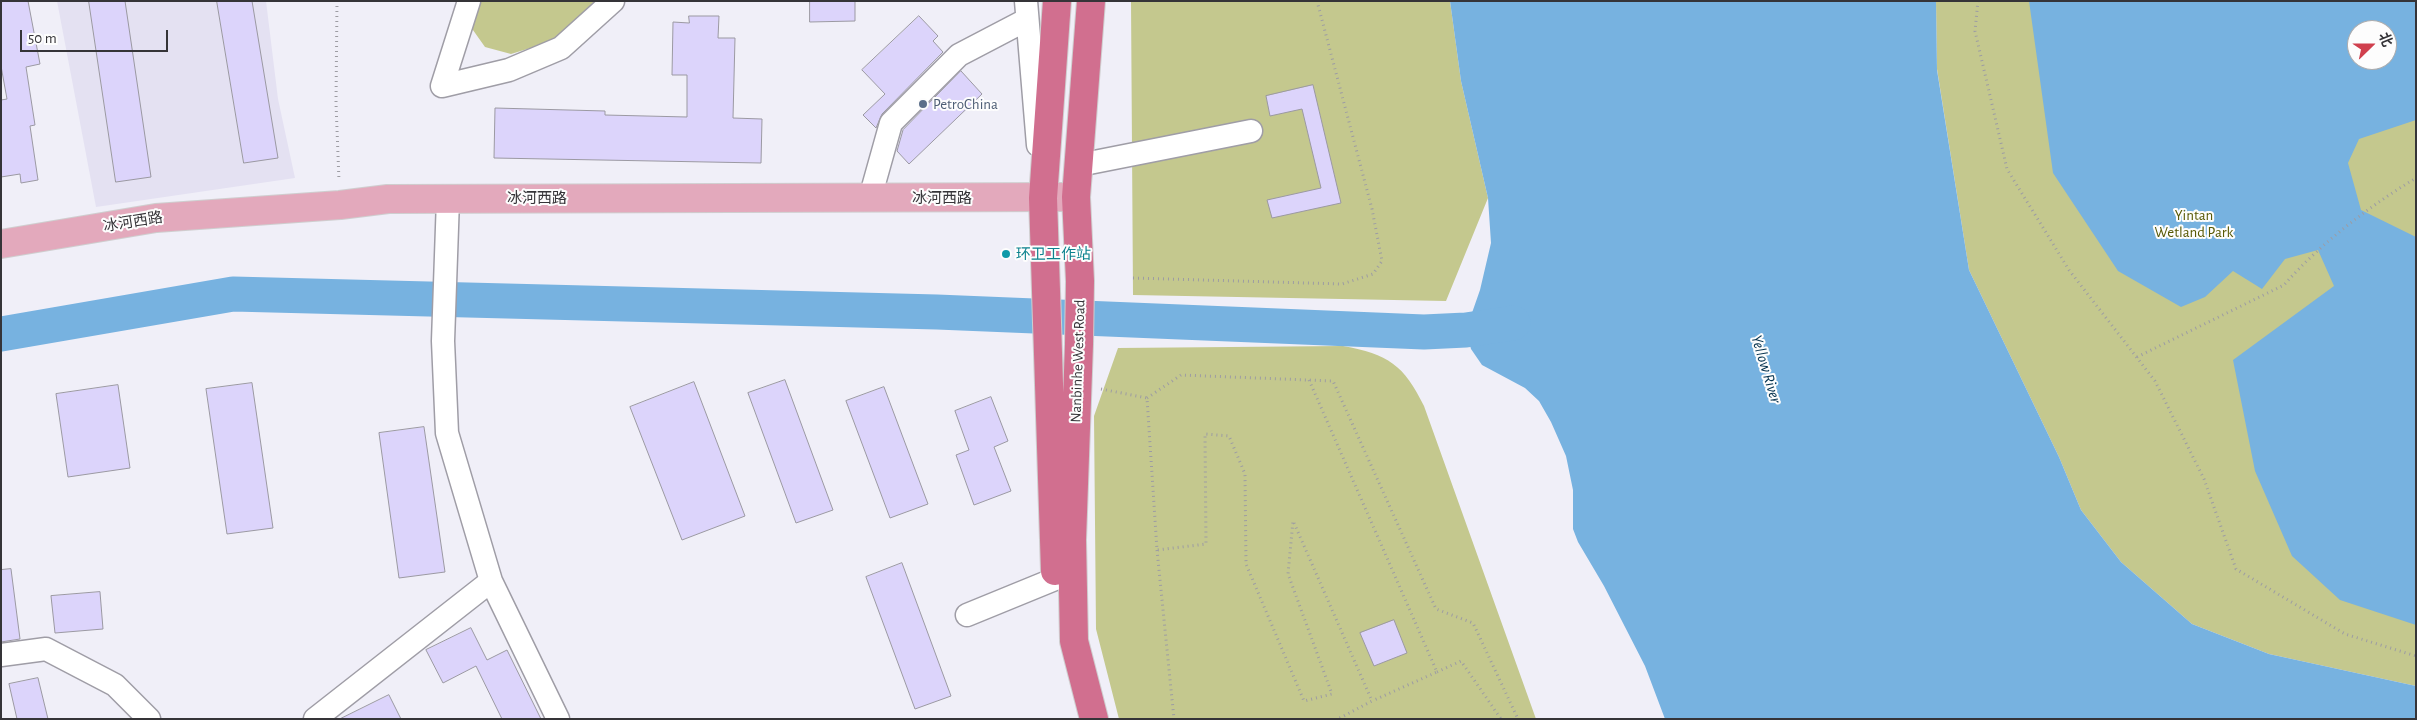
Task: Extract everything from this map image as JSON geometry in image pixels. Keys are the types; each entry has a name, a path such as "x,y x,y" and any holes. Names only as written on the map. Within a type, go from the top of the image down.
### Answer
{"highway":[{"name":"Nanbinhe West Road","path":"1057,1 1043,198 1055,579 1059,643 1078,719"},
{"name":"Nanbinhe West Road","path":"1091,1 1076,197 1080,281 1072,540 1074,641 1094,719"}],"main road":[{"name":"冰河西路","path":"1,244 156,218 340,205 388,199 1076,197"}],"street":[{"path":"469,1 442,86 509,70 562,48 613,1"},
{"path":"870,198 892,123 959,54 1026,11"},
{"name":"Nanbinhe West Road","path":"1026,11 1043,198"},
{"path":"1079,164 1251,131"},
{"path":"448,199 443,341 447,433 491,582 558,719"},
{"path":"967,615 1055,579"},
{"path":"315,719 491,582"},
{"path":"1,656 46,649 116,685 149,719"}],"path":[{"path":"337,1 336,103 340,205"},
{"path":"1133,278 1342,284 1374,274 1382,260 1372,209 1317,1"},
{"path":"1978,1 1975,31 2007,169 2069,270 2155,382 2204,479 2236,569 2345,634 2416,656"},
{"path":"2137,358 2284,285 2300,266 2380,200 2416,178"},
{"path":"1077,384 1147,398 1181,375 1334,381 1436,609 1473,623 1518,719"},
{"path":"1309,380 1437,672"},
{"path":"1147,398 1157,550 1174,719"},
{"path":"1157,550 1206,544 1205,434 1229,436 1244,474 1246,564 1304,701 1332,694 1288,574 1293,521 1372,701"},
{"path":"1338,719 1372,701 1461,661 1501,719"}],"shaded area":[{"path":"57,1 266,1 278,99 295,178 96,207"}],"green space":[{"path":"476,1 596,1 553,41 511,54 485,47 468,23"},
{"path":"1131,1 1450,1 1461,81 1488,198 1446,301 1133,295"},
{"name":"Yintan Wetland Park","path":"1936,1 2416,1 2416,686 2269,654 2192,624 2121,562 2081,510 2059,457 1969,270 1937,69"},
{"path":"1343,346 1372,353 1393,364 1409,380 1417,392 1424,406 1536,719 1119,719 1096,629 1094,416 1118,348"}],"water":[{"name":"Yellow River","path":"1450,1 1936,1 1937,70 1969,270 2059,457 2081,510 2121,562 2192,624 2269,654 2416,686 2416,719 1665,719 1645,666 1604,586 1578,542 1573,529 1573,490 1566,456 1551,422 1539,401 1525,388 1482,365 1471,349 1466,330 1480,290 1491,243 1488,198 1461,81"},
{"path":"2029,1 2416,1 2416,120 2359,139 2348,163 2361,210 2416,237 2416,625 2340,600 2292,556 2255,471 2233,360 2334,286 2318,250 2285,259 2262,289 2233,271 2205,297 2181,307 2118,271 2053,173"}],"building":[{"path":"1,1 28,1 40,64 26,67 35,125 30,126 38,180 21,183 20,174 1,177 1,100 7,99 1,66"},
{"path":"89,1 125,1 151,177 116,182"},
{"path":"217,1 252,1 278,158 244,163"},
{"path":"810,1 855,1 855,21 810,22"},
{"path":"689,16 719,16 718,38 735,38 733,118 762,119 761,163 494,158 495,108 605,111 605,115 687,117 687,75 672,75 673,22 689,23"},
{"path":"919,16 938,36 933,41 943,52 882,114 876,128 863,115 885,94 862,70"},
{"path":"961,71 982,94 909,164 897,151 903,130"},
{"path":"1313,85 1341,203 1272,218 1267,200 1321,188 1302,109 1270,116 1266,96"},
{"path":"785,380 833,510 796,523 748,393"},
{"path":"694,382 745,516 682,540 630,407"},
{"path":"252,383 273,528 227,534 206,389"},
{"path":"118,385 130,468 68,477 56,394"},
{"path":"884,387 928,504 890,518 846,401"},
{"path":"991,397 1008,441 994,447 1011,491 974,505 956,455 969,450 955,411"},
{"path":"424,427 445,572 399,578 379,433"},
{"path":"902,563 951,696 915,709 866,577"},
{"path":"11,569 20,639 1,642 1,570"},
{"path":"100,592 103,629 55,633 51,596"},
{"path":"1394,620 1407,653 1374,666 1360,633"},
{"path":"471,628 487,660 507,650 541,719 502,719 476,666 443,683 426,650"},
{"path":"38,678 48,719 17,719 9,684"},
{"path":"389,695 401,719 340,719"}],"waterway":[{"path":"1,334 233,294 937,312 1424,332 1466,330 1513,323"}],"place":[{"name":"PetroChina","path":"923,104"},
{"name":"环卫工作站","path":"1006,254"}]}
